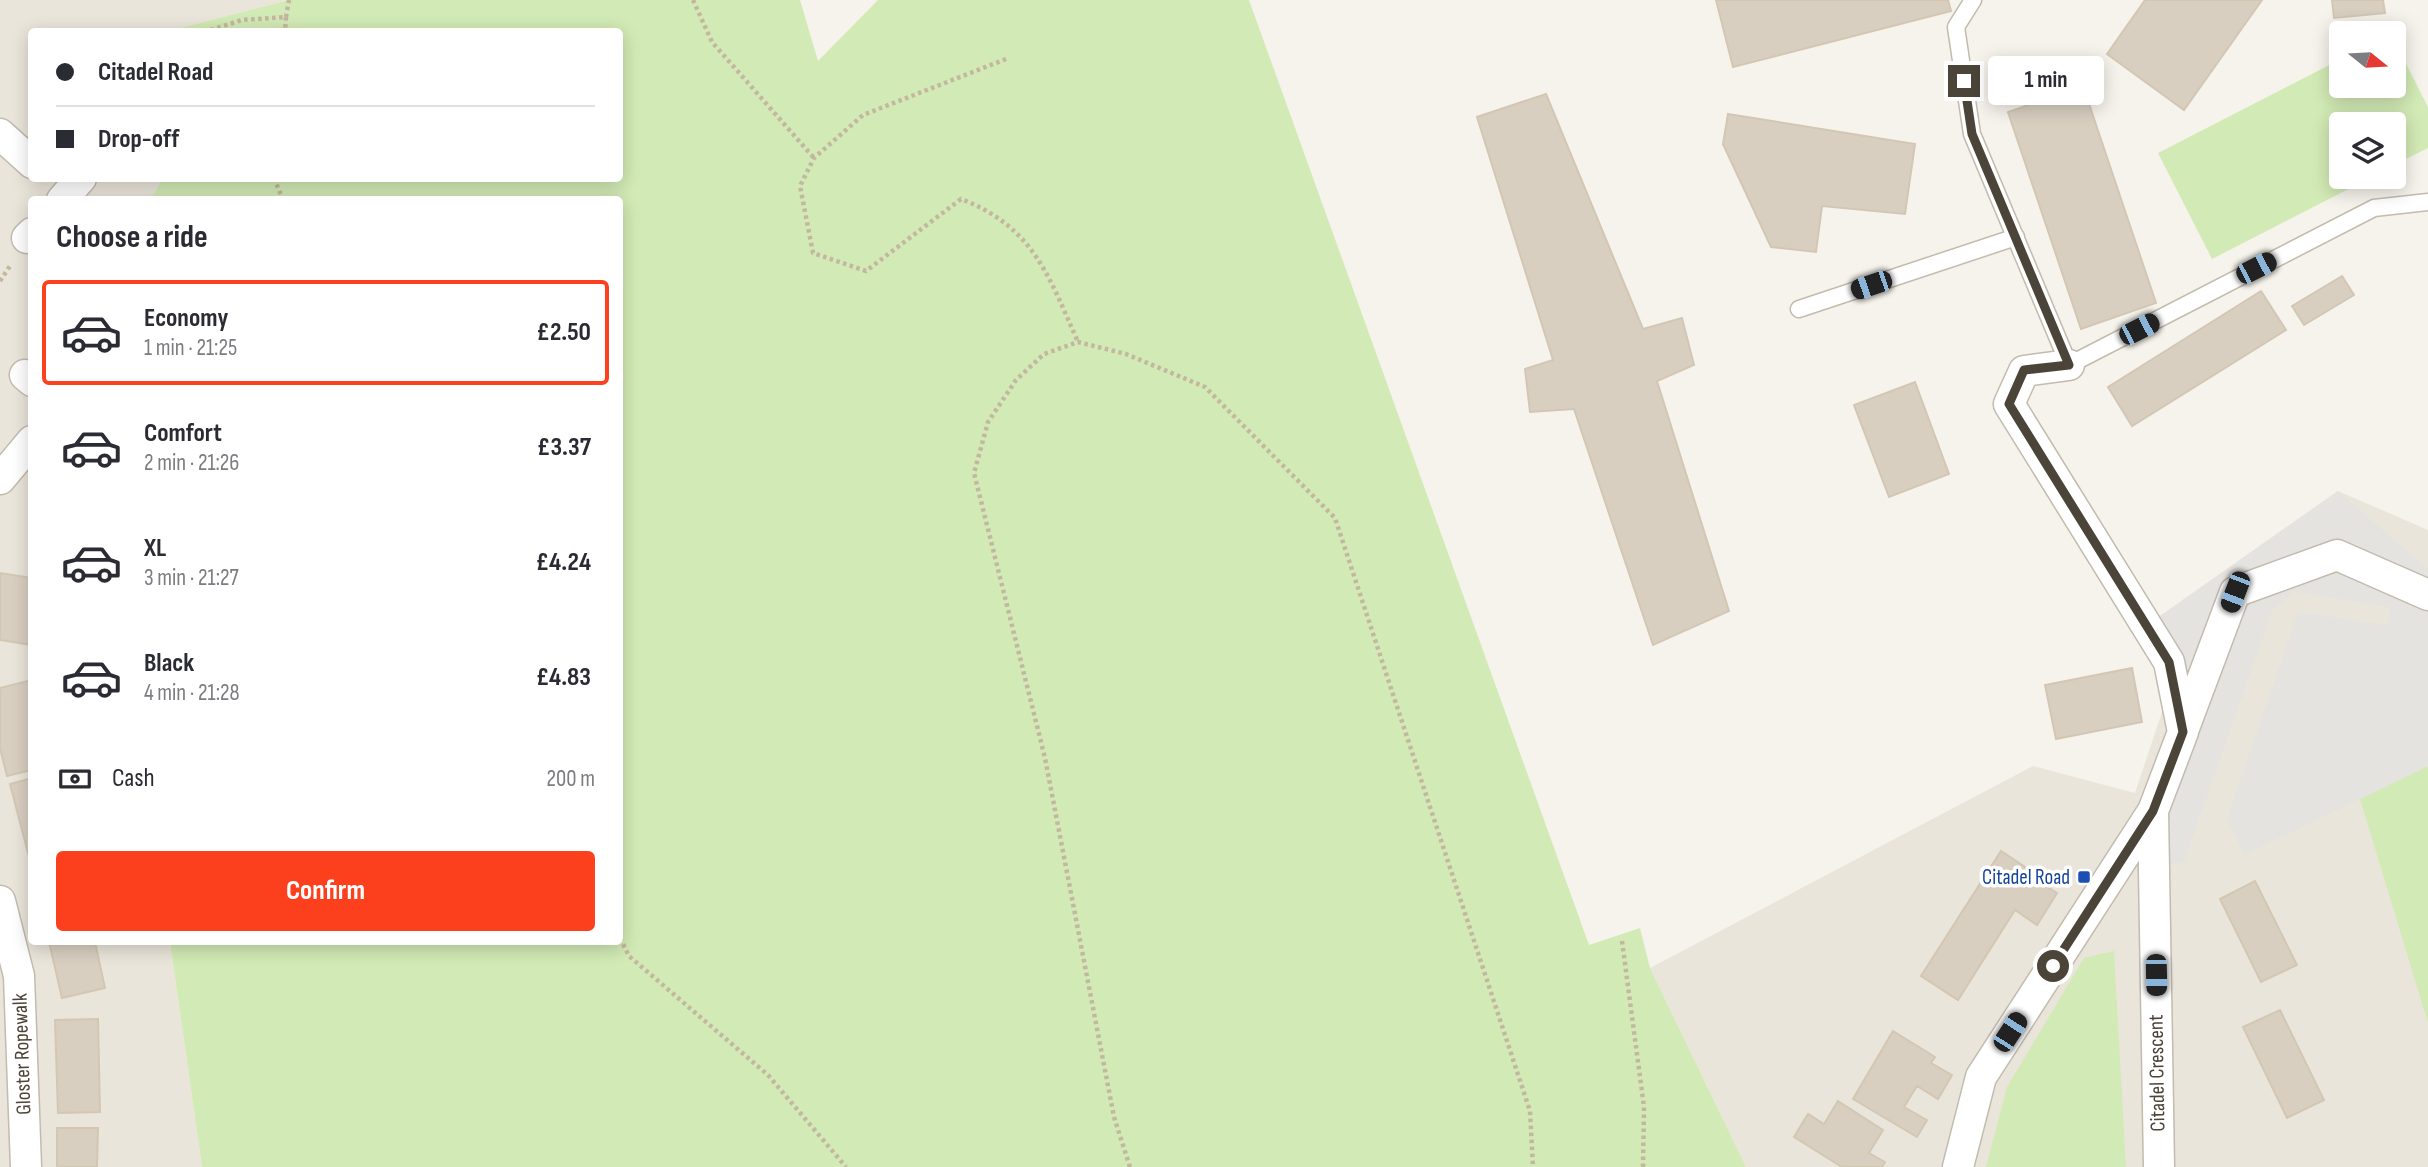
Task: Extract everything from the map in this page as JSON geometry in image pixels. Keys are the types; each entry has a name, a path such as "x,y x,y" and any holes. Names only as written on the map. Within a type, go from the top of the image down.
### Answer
{"street":[{"path":"0,134 28,159"},
{"path":"2069,365 2024,370 2009,404 2169,662 2183,732"},
{"path":"0,479 28,446"},
{"path":"1958,1167 1981,1077 2153,811 2235,592 2337,555 2428,596"},
{"name":"Citadel Crescent","path":"2153,811 2159,1167"},
{"name":"Gloster Ropewalk","path":"0,901 19,975 12,1106 26,1167"}],"lane":[{"path":"1973,0 1956,27 1972,134 2069,365 2374,208 2428,202"},
{"path":"1799,309 2015,237"}],"path":[{"path":"285,28 289,0"},
{"path":"693,0 712,42 814,158"},
{"path":"217,28 242,20 286,17"},
{"path":"1006,59 863,115 814,158 800,186 813,253 866,271 961,199 982,206 1026,239 1048,275 1079,342"},
{"path":"1130,1167 1114,1117 1045,758 974,473 988,422 1016,380 1044,354 1079,342 1126,354 1205,387 1335,518 1531,1111 1533,1167"},
{"path":"1622,941 1644,1107 1643,1167"},
{"path":"623,944 629,956 768,1075 846,1167"}],"shaded area":[{"path":"0,0 289,0 184,28 28,28 28,182 161,182 153,196 28,196 28,945 170,945 202,1167 0,1167"},
{"path":"2338,491 2428,530 2428,1167 1746,1167 1650,968 2033,766 2135,793 2163,709 2160,616"},
{"path":"2338,491 2428,569 2428,766 2244,855 2227,819 2298,612 2388,625 2390,607 2294,592 2272,611 2184,862 2143,869 2204,704 2160,616"}],"green space":[{"path":"289,0 800,0 818,61 878,0 1249,0 1589,945 1640,928 1650,968 1746,1167 202,1167 170,945 623,945 623,196 153,196 161,182 623,182 623,28 184,27"},
{"path":"2406,64 2428,107 2428,148 2406,159 2406,112 2329,112 2329,189 2349,189 2212,259 2158,153 2329,65 2329,98 2406,98"},
{"path":"2428,766 2428,1023 2360,799"},
{"path":"2114,951 2126,1167 1986,1167 2007,1087 2084,958"}],"building":[{"path":"1716,0 1948,0 1951,11 1733,67"},
{"path":"2145,0 2262,0 2184,110 2107,54"},
{"path":"2332,0 2383,0 2385,13 2334,18"},
{"path":"2083,86 2156,303 2081,329 2008,112"},
{"path":"1546,94 1643,329 1682,318 1694,365 1657,381 1729,611 1653,645 1574,409 1530,412 1525,369 1553,360 1477,117"},
{"path":"1728,114 1915,144 1905,214 1822,206 1816,252 1771,247 1723,144"},
{"path":"2342,276 2354,295 2304,325 2292,306"},
{"path":"2261,291 2286,330 2132,426 2108,387"},
{"path":"1915,382 1949,474 1889,497 1854,405"},
{"path":"0,573 28,577 28,644 0,640"},
{"path":"2132,668 2142,722 2056,739 2045,685"},
{"path":"28,681 28,771 7,776 0,748 0,688"},
{"path":"28,779 28,853 10,784"},
{"path":"2001,851 2037,875 2035,879 2057,893 2037,925 2015,910 1958,1000 1921,976"},
{"path":"2255,881 2297,965 2261,982 2220,899"},
{"path":"50,945 96,945 105,988 62,998"},
{"path":"2280,1010 2324,1100 2287,1118 2243,1027"},
{"path":"98,1019 100,1112 58,1113 55,1020"},
{"path":"1893,1031 1935,1057 1931,1063 1952,1075 1938,1099 1917,1086 1904,1107 1927,1120 1917,1137 1853,1099"},
{"path":"1838,1101 1883,1130 1869,1153 1885,1162 1882,1167 1842,1167 1794,1137 1808,1114 1824,1124"},
{"path":"57,1128 98,1128 97,1167 57,1167"}],"place":[{"name":"Citadel Road","path":"2084,877"}],"route":[{"path":"1964,81 1972,134 2069,365 2024,370 2009,404 2169,662 2183,732 2153,811 2053,966"}]}
